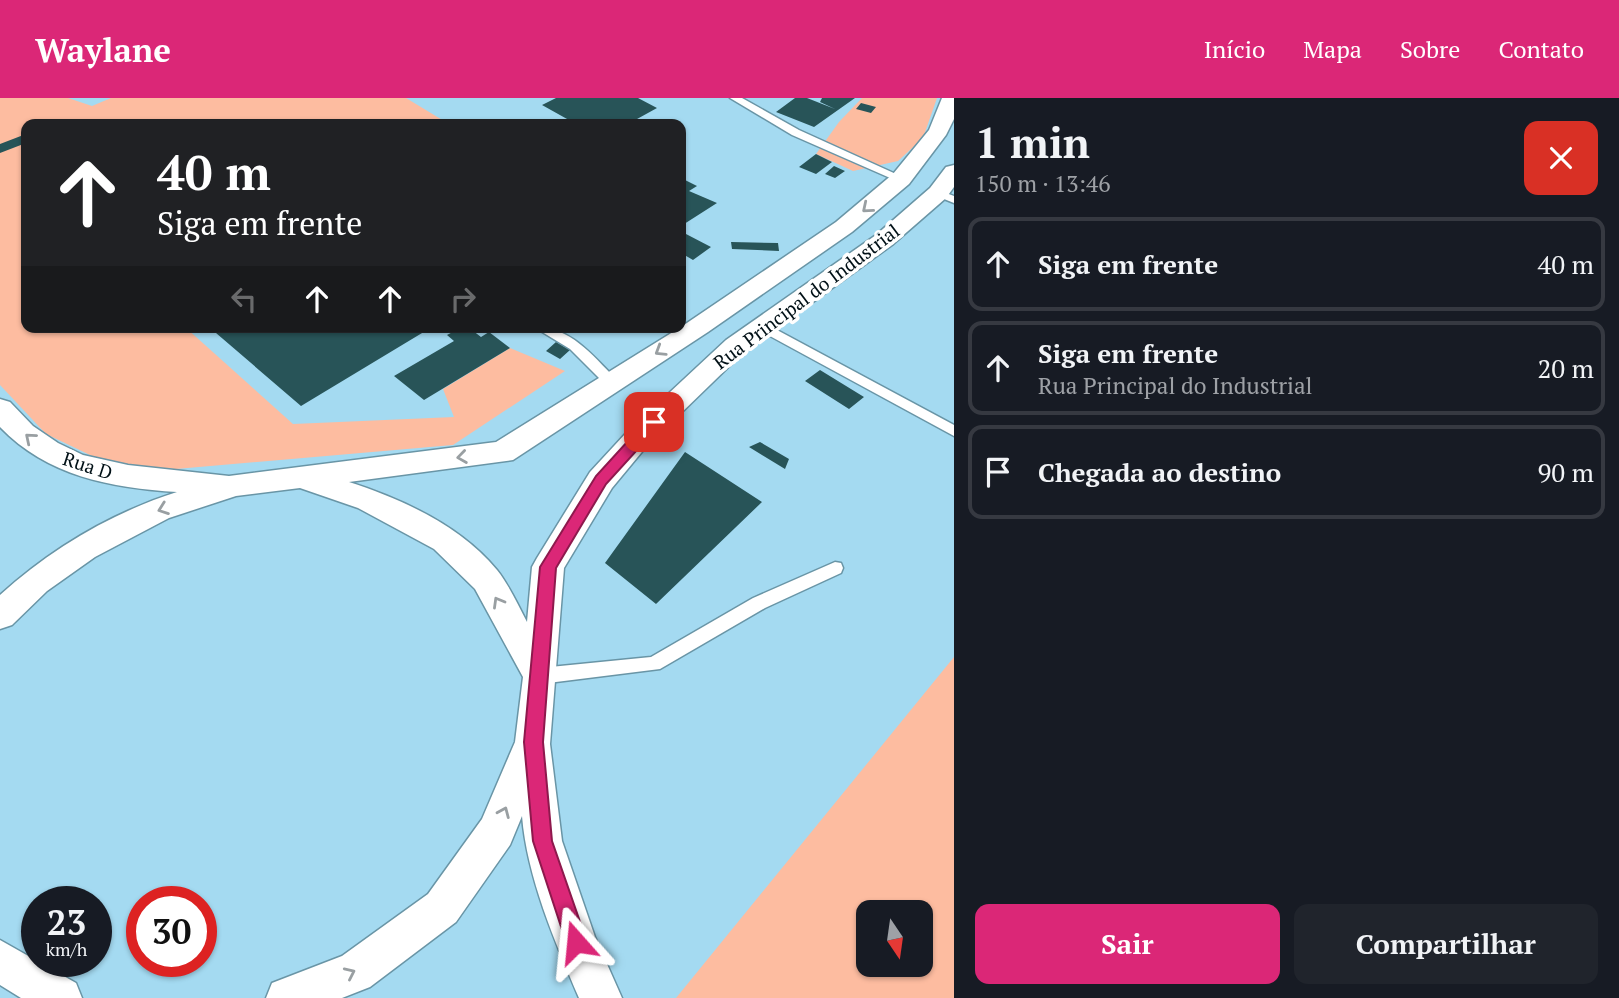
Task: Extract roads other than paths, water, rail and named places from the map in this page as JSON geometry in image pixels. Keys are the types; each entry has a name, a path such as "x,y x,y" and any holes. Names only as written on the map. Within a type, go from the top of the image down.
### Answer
{"street":[{"name":"Rua Principal do Industrial","path":"686,332 844,227 901,179 939,131 952,98"},
{"path":"901,179 949,188"},
{"name":"Rua Principal do Industrial","path":"533,742 548,567 601,480 672,404 735,346 884,240 949,188"},
{"name":"Rua Principal do Industrial","path":"235,485 503,452 685,333"},
{"name":"Rua D","path":"0,409 12,424 44,450 104,474 235,485"},
{"path":"301,478 369,500 445,540 486,580 540,676"},
{"path":"0,615 36,582 84,548 158,510 235,485"},
{"path":"287,998 355,972 442,908 496,832 533,742"},
{"path":"533,742 542,841 576,942 601,998"},
{"path":"0,961 61,998"}],"lane":[{"path":"735,98 834,153 901,179"},
{"path":"764,327 954,431"},
{"path":"551,333 575,346 611,382"},
{"path":"540,676 654,664 758,603 835,568"}]}
